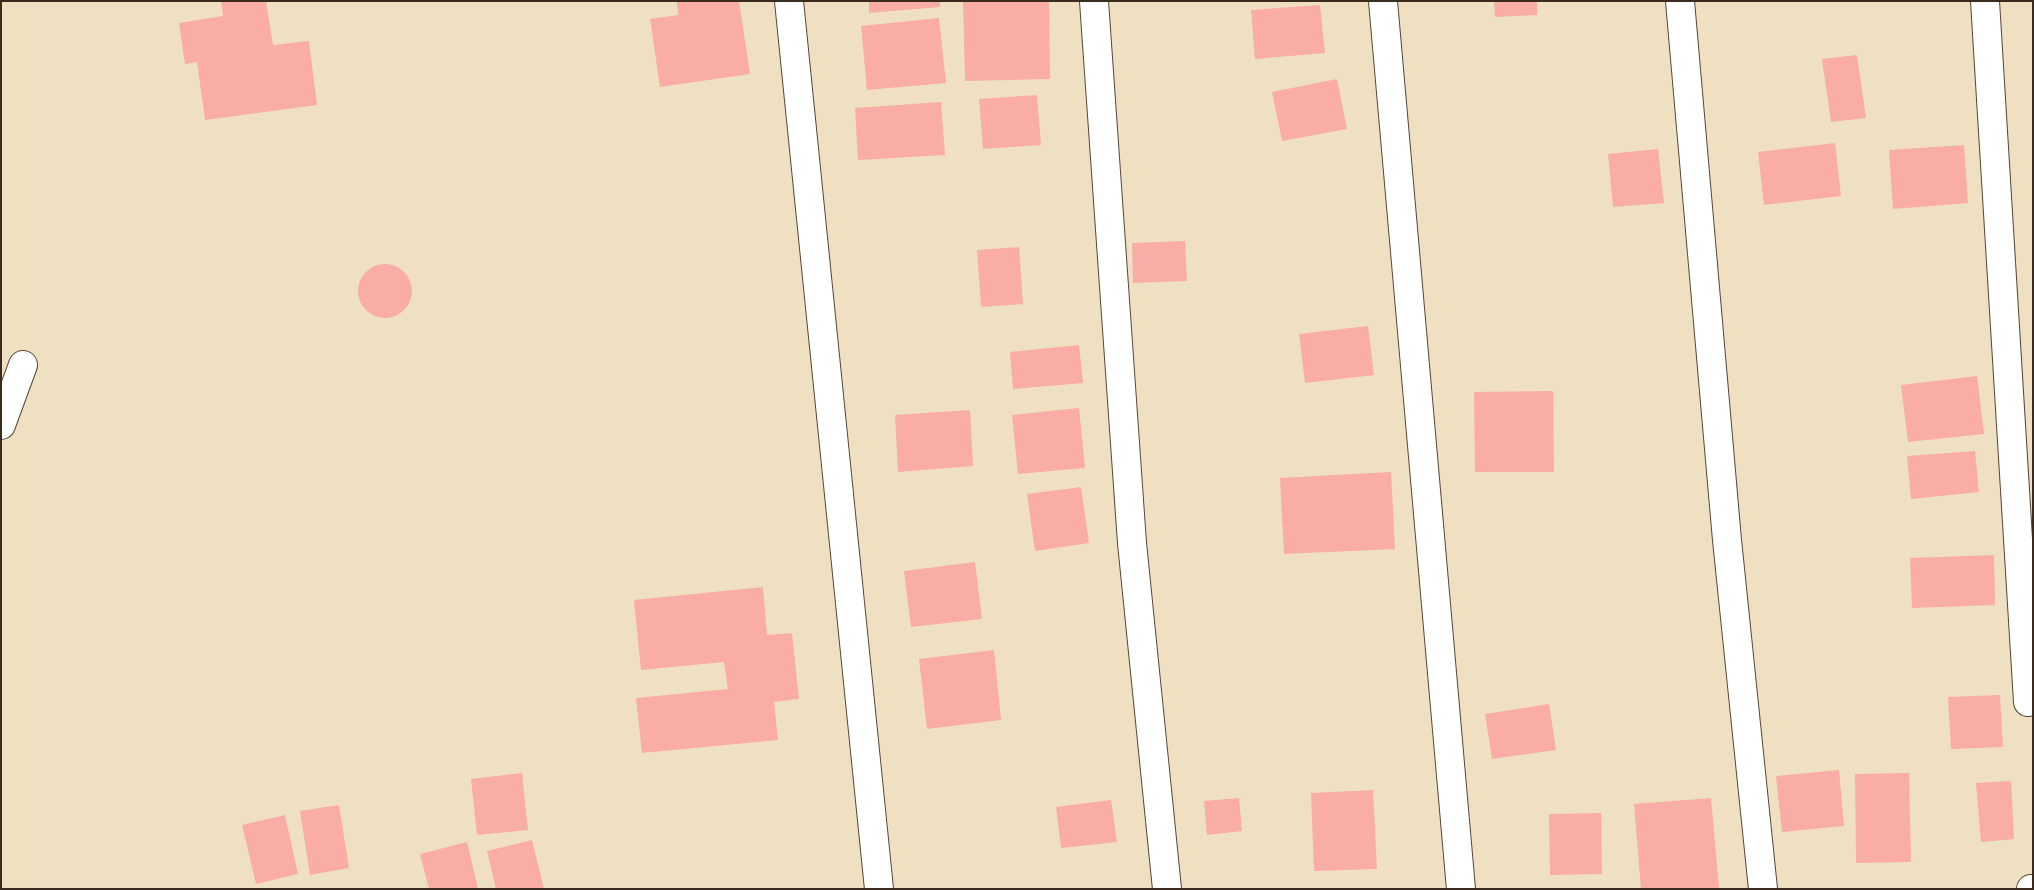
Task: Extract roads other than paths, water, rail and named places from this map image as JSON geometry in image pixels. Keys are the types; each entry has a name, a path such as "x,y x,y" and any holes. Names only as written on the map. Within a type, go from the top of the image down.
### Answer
{"street":[{"path":"789,1 879,889"},
{"path":"1094,1 1132,543 1167,889"},
{"path":"1383,1 1461,889"},
{"path":"1680,1 1728,550 1763,889"},
{"path":"1985,1 2028,702 2033,702"},
{"path":"1,425 23,365"}]}
